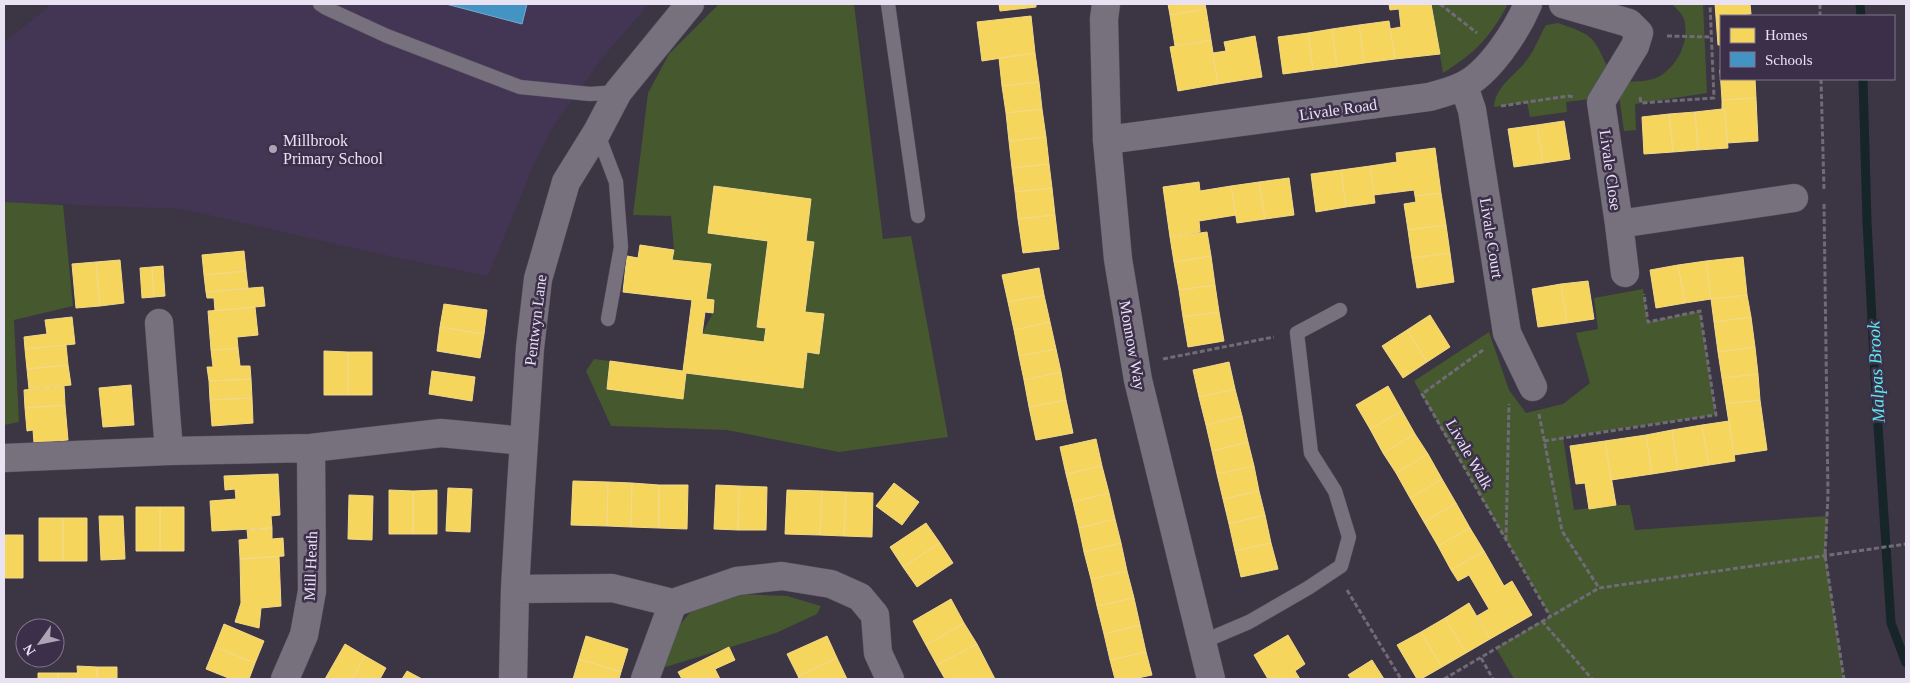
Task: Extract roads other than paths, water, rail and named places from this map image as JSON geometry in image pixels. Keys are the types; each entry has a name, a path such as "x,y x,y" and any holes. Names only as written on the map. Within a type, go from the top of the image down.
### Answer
{"street":[{"name":"Pentwyn Lane","path":"513,679 515,589 524,441 530,348 538,279 566,182 597,132 618,92 690,4"},
{"name":"Monnow Way","path":"1106,4 1104,19 1107,140 1118,259 1135,365 1211,679"},
{"name":"Livale Road","path":"1107,140 1429,97 1468,98 1479,74 1500,51 1519,23 1528,4"},
{"name":"Livale Close","path":"1563,4 1629,22 1639,33 1635,46 1602,102 1619,224 1794,198"},
{"name":"Livale Court","path":"1468,98 1507,333 1533,387"},
{"path":"1619,224 1625,274"},
{"path":"159,323 169,451"},
{"path":"4,458 169,451 311,448 441,433 524,441"},
{"name":"Mill Heath","path":"285,679 304,635 312,591 311,448"},
{"path":"515,589 612,588 673,603 737,581 782,576 831,584 860,597 876,615 878,654 890,679"},
{"path":"646,678 673,603"}],"lane":[{"path":"320,4 387,36 520,87 590,94 618,92"},
{"path":"888,4 918,216"},
{"path":"597,132 616,182 621,247 608,319"},
{"path":"1202,642 1249,622 1341,566 1349,537 1335,491 1311,453 1297,333 1340,310"}],"waterway":[{"name":"Malpas Brook","path":"1860,4 1861,15"},
{"name":"Malpas Brook","path":"1863,80 1867,222 1875,379 1891,623 1906,663"}],"place":[{"name":"Millbrook Primary School","path":"273,149"}]}
